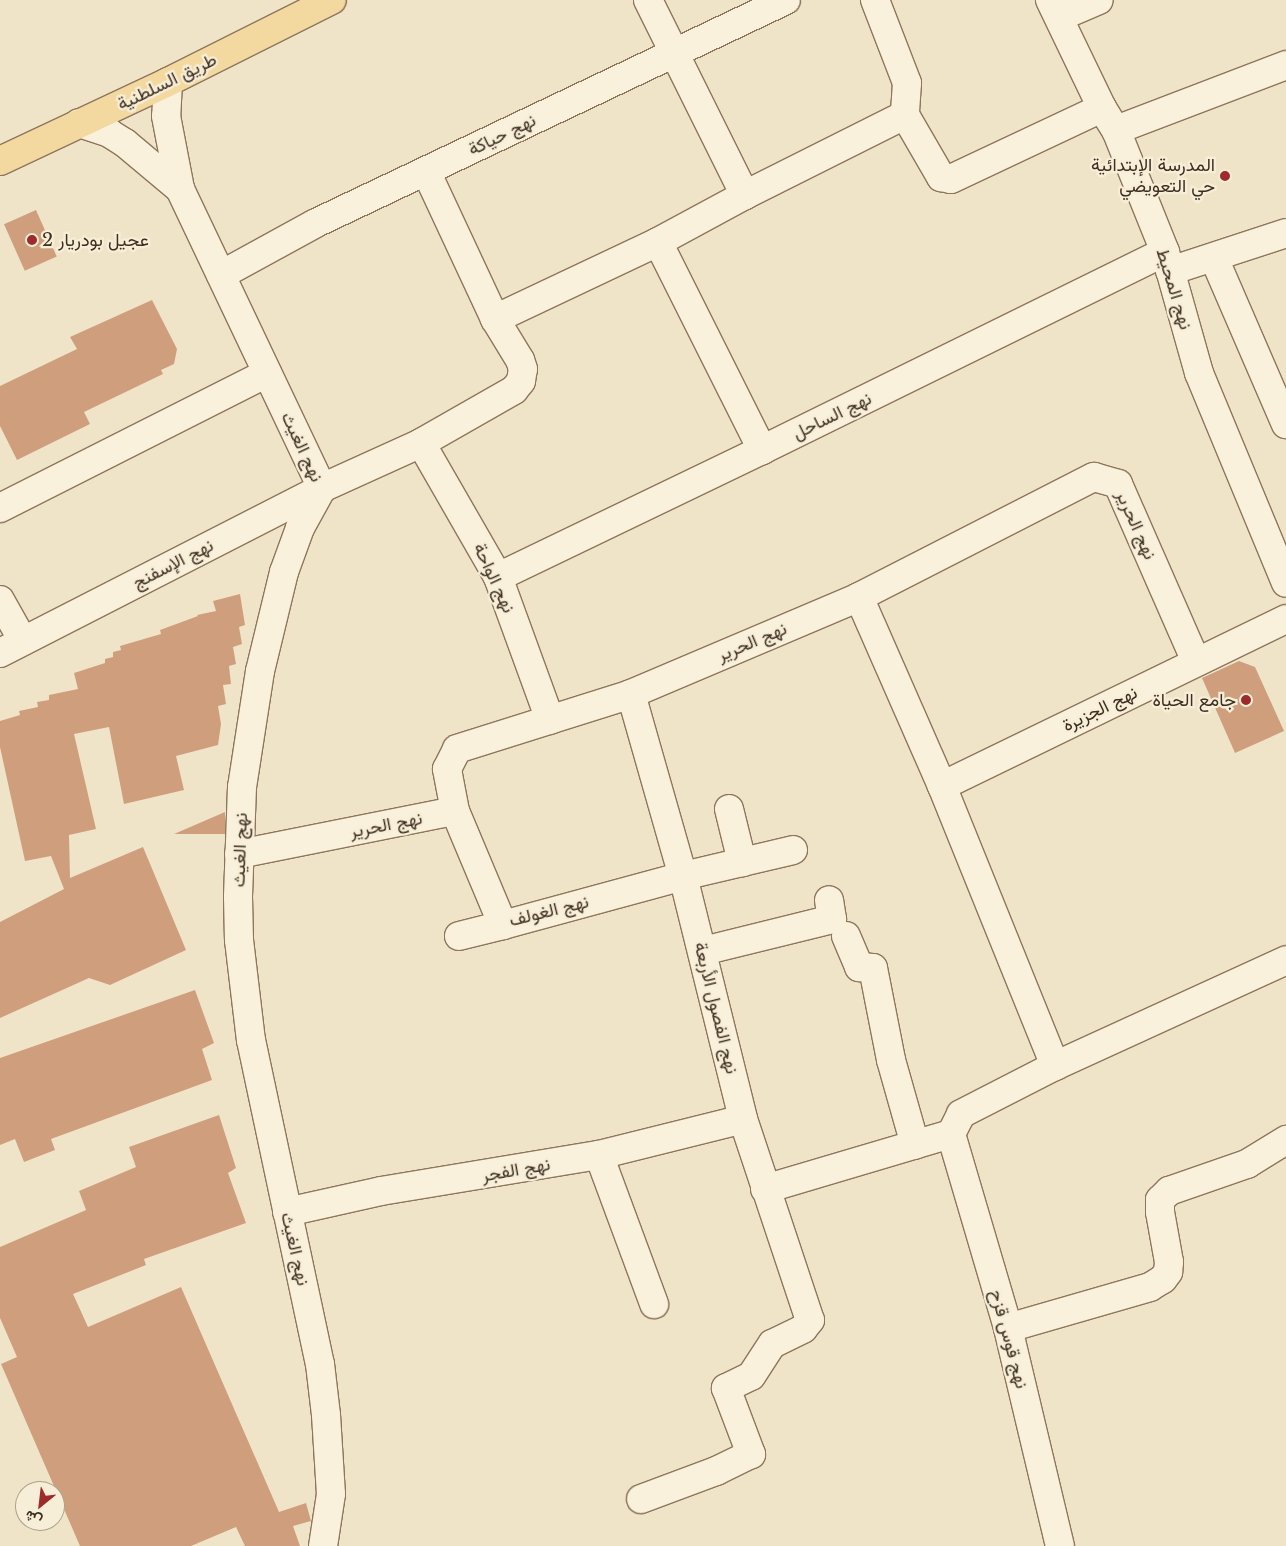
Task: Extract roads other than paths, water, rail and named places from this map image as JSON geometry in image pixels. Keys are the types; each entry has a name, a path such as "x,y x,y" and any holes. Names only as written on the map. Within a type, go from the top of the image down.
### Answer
{"main road":[{"name":"طريق السلطنية","path":"0,161 168,82 332,0"}],"street":[{"path":"648,0 745,195"},
{"name":"نهج حياكة","path":"221,275 316,223 675,51 786,0"},
{"path":"875,0 907,83 905,115 938,174 941,177 951,179 1109,119 1286,65"},
{"path":"1054,8 1099,0"},
{"name":"نهج المحيط","path":"1054,8 1109,119 1167,262 1199,373 1286,583"},
{"name":"نهج الغيث","path":"168,82 166,116 180,189 322,488 300,528 273,614 248,743 242,787 239,854 239,940 251,1040 320,1364 326,1416 331,1494 323,1546"},
{"path":"426,171 495,319 658,242 745,195 905,115"},
{"name":"نهج الغيث","path":"80,123 109,133 125,143 180,189"},
{"name":"نهج الساحل","path":"498,577 762,450 1167,262 1214,258 1286,233"},
{"path":"658,242 762,450"},
{"path":"1214,258 1286,424"},
{"name":"نهج الإسفنج","path":"0,600 12,647 322,488 421,444 514,390 522,381 523,370 520,360 495,319"},
{"path":"0,508 267,373"},
{"name":"نهج الواحة","path":"421,444 498,577 550,720"},
{"name":"نهج الحرير","path":"239,854 455,812 447,770 456,750 631,694 858,597 1094,477 1118,484 1196,662"},
{"path":"858,597 942,786 1055,1066"},
{"name":"نهج الجزيرة","path":"942,786 1286,619"},
{"name":"نهج الفصول الأربعة","path":"631,694 683,876 743,1119 810,1320 804,1329 772,1344 752,1376 726,1388 751,1454 716,1471 641,1500"},
{"path":"729,809 742,862"},
{"name":"نهج الغولف","path":"455,812 503,925 683,876 793,850"},
{"path":"702,951 832,919 830,900"},
{"path":"459,936 503,925"},
{"path":"846,936 859,967 873,968 891,1060 915,1145"},
{"path":"765,1189 952,1134 962,1114 1055,1066 1286,960"},
{"name":"نهج الفجر","path":"287,1212 381,1192 600,1155 743,1119"},
{"name":"نهج قوس قزح","path":"952,1134 1008,1328 1060,1546"},
{"path":"1008,1328 1150,1286 1163,1279 1168,1272 1169,1262 1160,1212 1160,1200 1169,1191 1246,1164 1286,1140"},
{"path":"600,1155 654,1304"}],"place":[{"name":"المدرسة الإبتدائية حي التعويضي","path":"1225,176"},
{"name":"عجيل بودريار 2","path":"32,240"},
{"name":"جامع الحياة","path":"1246,700"}]}
